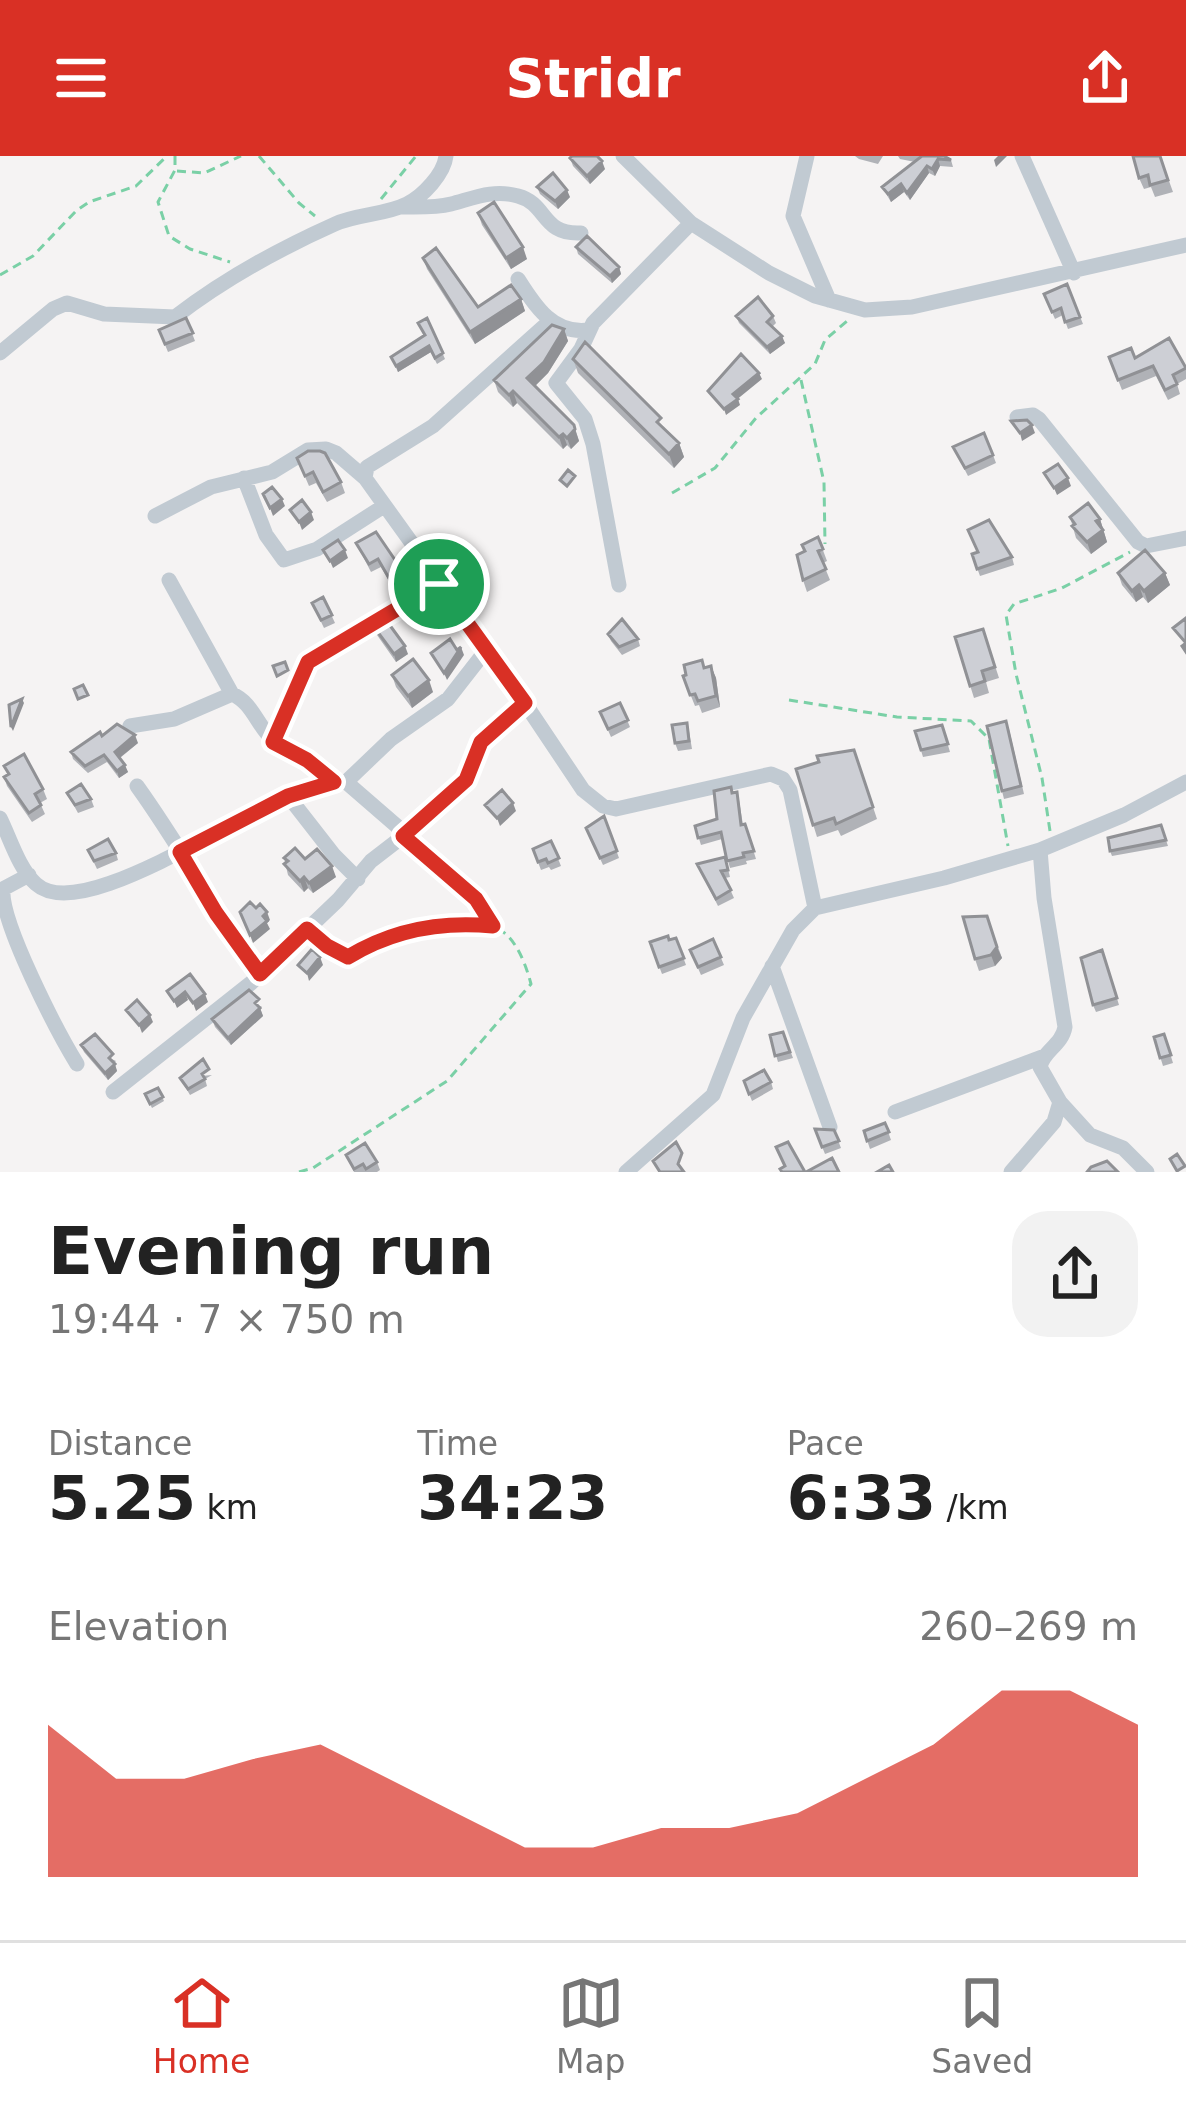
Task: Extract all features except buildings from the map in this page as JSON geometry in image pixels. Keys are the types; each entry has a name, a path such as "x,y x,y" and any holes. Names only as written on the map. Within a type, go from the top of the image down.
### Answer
{"street":[{"path":"0,353 67,303 104,314 175,317 200,294 338,222 409,204 444,170 446,156"},
{"path":"623,156 691,223 769,273 829,300 866,310 912,307 1186,245"},
{"path":"807,156 793,216 829,300"},
{"path":"1022,156 1074,272"},
{"path":"399,207 440,206 480,194 511,194 529,200 552,228 581,233"},
{"path":"619,585 585,419 556,383 589,330 691,223"},
{"path":"518,279 550,320 568,331 589,330"},
{"path":"364,478 367,466 434,426 550,320"},
{"path":"1017,417 1039,419 1118,521 1143,544 1186,538"},
{"path":"155,516 211,487 272,472 308,450 336,453 364,478 583,790 603,806 616,809 771,774 783,778 790,790 815,908"},
{"path":"244,478 266,535 284,560 317,549 384,506"},
{"path":"169,580 232,694 245,702 273,742 340,782 405,835"},
{"path":"273,742 308,662 439,584"},
{"path":"0,818 29,875 41,888 55,892 131,877 288,796 340,782 448,699 487,649"},
{"path":"130,726 174,718 232,694"},
{"path":"113,1092 260,974 371,861 466,780 481,742 525,703"},
{"path":"626,1172 713,1095 742,1018 793,930 815,908 944,878 1046,847 1124,815 1186,782"},
{"path":"137,786 260,974"},
{"path":"288,796 358,879"},
{"path":"896,1112 1042,1058 1064,1035 1047,917 1046,847"},
{"path":"29,875 3,889 2,906 38,996 77,1064"},
{"path":"772,966 830,1127"},
{"path":"1042,1058 1042,1074 1090,1136 1123,1148 1148,1172"},
{"path":"1010,1172 1054,1122 1060,1102"}],"path":[{"path":"0,275 33,256 76,211 136,186 167,156"},
{"path":"175,156 176,170 158,202 169,236 190,249 254,266"},
{"path":"176,170 204,173 241,156"},
{"path":"259,156 310,213 338,222"},
{"path":"368,213 416,156"},
{"path":"672,493 715,468 756,418 815,364 825,340 866,310"},
{"path":"800,379 824,482 825,544"},
{"path":"1046,847 1042,778 1006,615 1014,604 1062,588 1143,544"},
{"path":"789,700 897,717 971,721 989,739 1011,860"},
{"path":"299,1172 313,1170 446,1081 527,992 530,977 509,938 493,926 476,899 405,835"},
{"path":"307,929 348,957 395,933 461,923 493,926"}],"route":[{"path":"439,584 525,703 481,742 466,780 403,836 476,899 493,926 461,923 395,933 348,957 307,929 260,974 180,852 288,796 334,782 273,742 303,668 439,584"}]}
